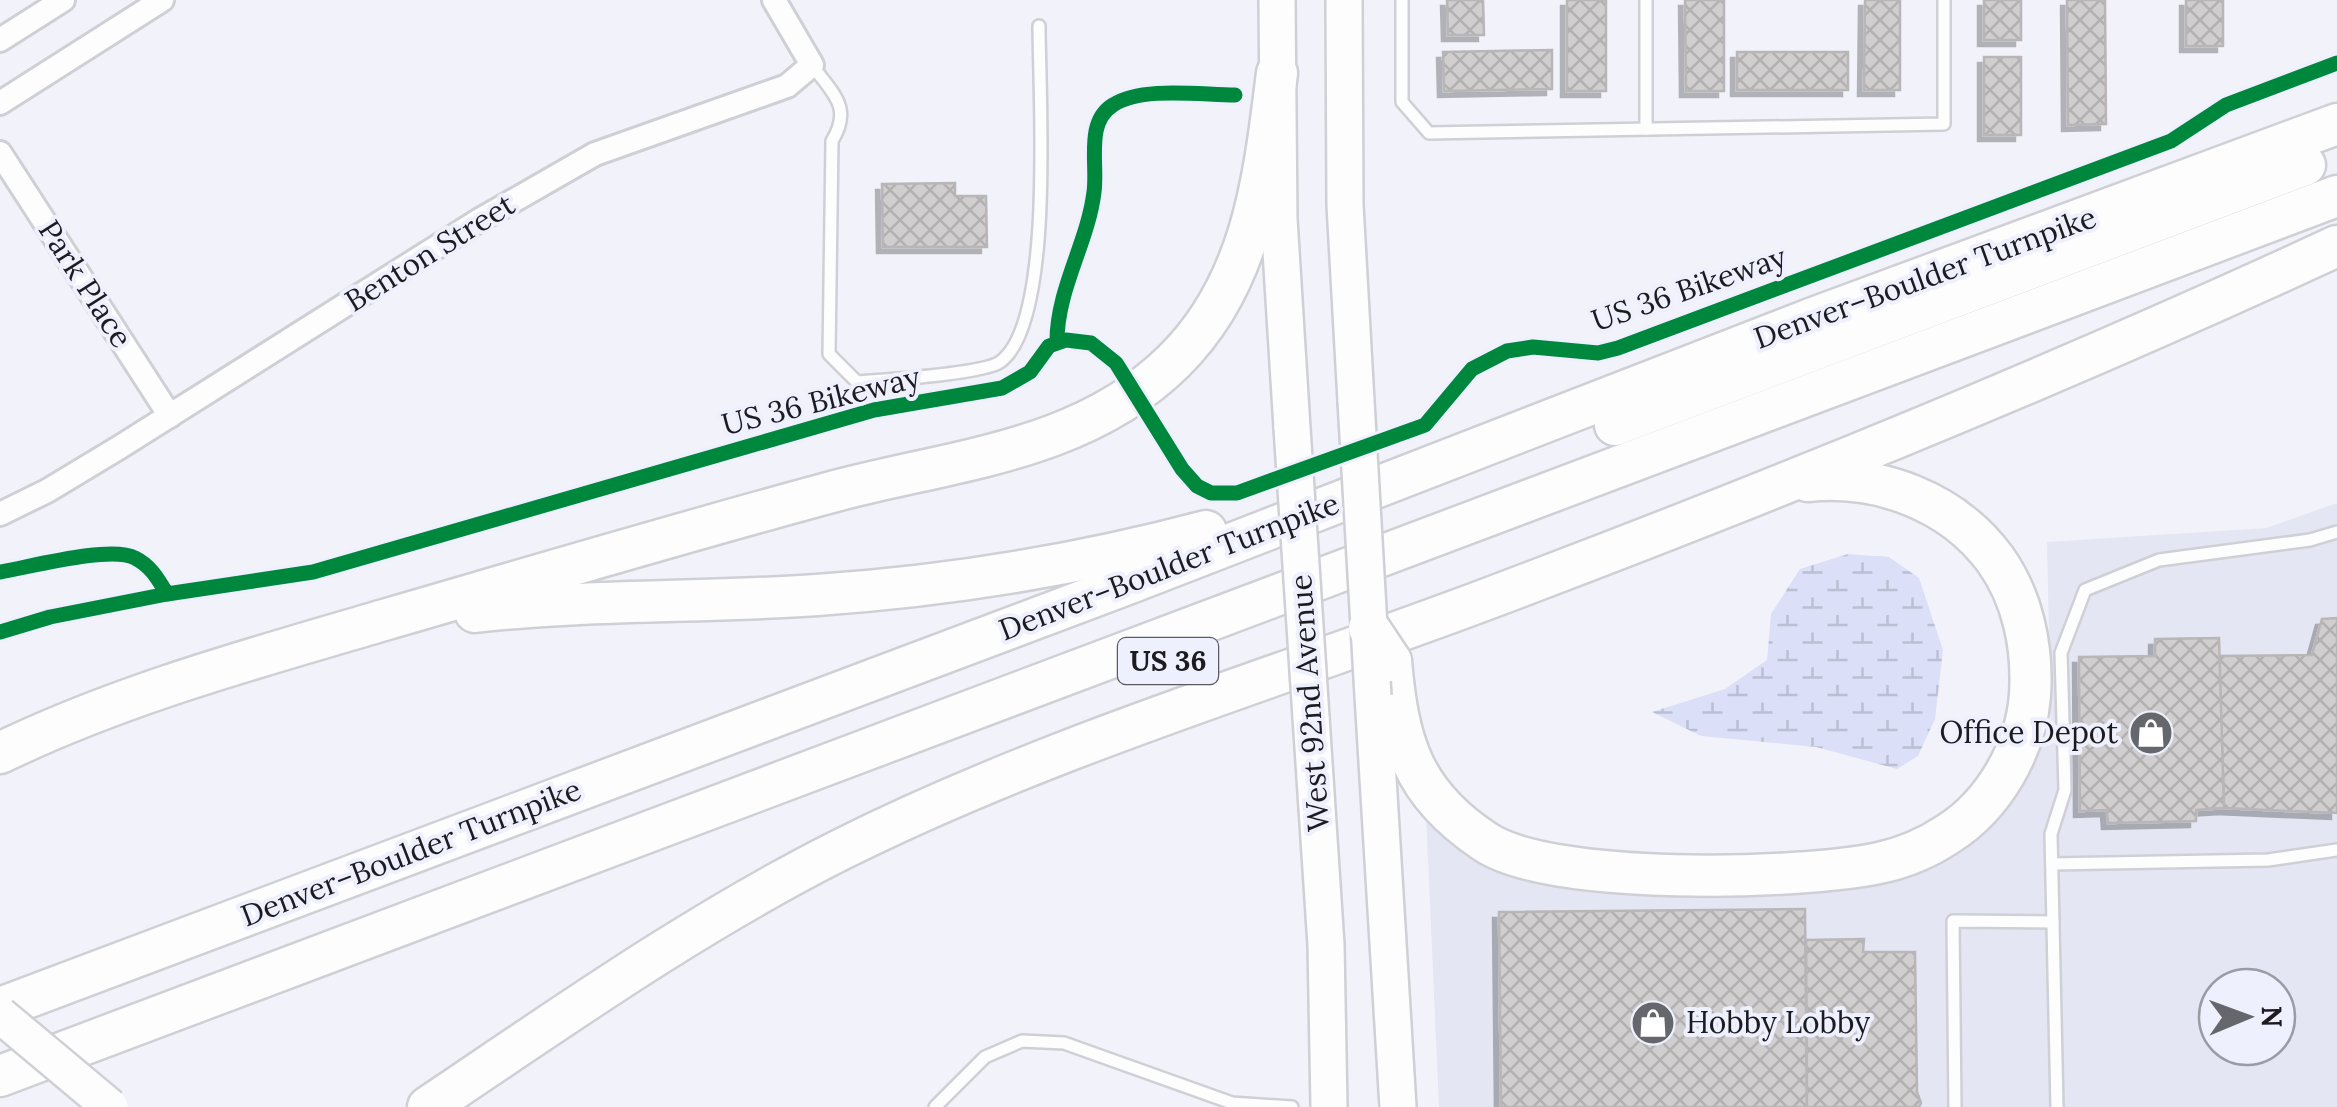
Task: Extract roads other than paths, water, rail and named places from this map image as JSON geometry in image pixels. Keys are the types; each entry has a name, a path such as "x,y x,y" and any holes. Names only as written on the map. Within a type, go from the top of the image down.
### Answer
{"highway":[{"path":"0,753 111,707 283,650 831,492 1024,446 1073,430 1152,380 1211,318 1234,276 1251,231 1277,73"},
{"name":"Denver–Boulder Turnpike","path":"0,1011 1130,583 1816,318 2337,124"},
{"path":"0,1031 2337,153"},
{"path":"0,1076 2337,196"},
{"name":"US 36","path":"0,1101 2337,223"},
{"path":"428,1107 692,932 821,860 919,813 1101,740 1780,486 2118,345 2337,246"},
{"path":"283,650 387,626 478,611 812,595 1006,575 1204,532 1459,456"},
{"path":"1378,662 1404,746 1419,774 1450,813 1501,852 1561,866 1680,876 1841,870 1901,858 1964,822 1989,796 2017,750 2031,678 2026,628 2017,600 1988,549 1965,527 1916,496 1876,484 1839,480 1780,486"}],"main road":[{"name":"West 92nd Avenue","path":"1277,0 1279,218 1326,945 1329,1107"},
{"name":"West 92nd Avenue","path":"1344,0 1345,206 1356,400 1378,662 1398,1107"},
{"path":"0,1011 110,1107"}],"street":[{"path":"0,40 63,0"},
{"path":"0,103 162,0"},
{"path":"774,0 812,64"},
{"name":"Benton Street","path":"0,514 170,416 478,220 595,154 787,86 812,64"},
{"name":"Park Place","path":"0,153 170,416"}],"lane":[{"path":"1402,0 1402,102 1429,132 1944,124 1944,0"},
{"path":"1646,0 1646,129"},
{"path":"812,64 842,112 843,123 832,141 829,354 856,382 943,374 999,363 1020,338 1039,240 1039,26"},
{"path":"2057,1107 2051,834 2065,790 2061,653 2085,590 2159,560 2310,540 2337,532"},
{"path":"2052,864 2268,860 2337,850"},
{"path":"1955,1107 1953,920 2053,922"},
{"path":"935,1107 986,1056 1022,1041 1064,1044 1232,1103 1292,1107"}],"place":[{"name":"Office Depot","path":"2151,733"},
{"name":"Hobby Lobby","path":"1653,1023"}]}
